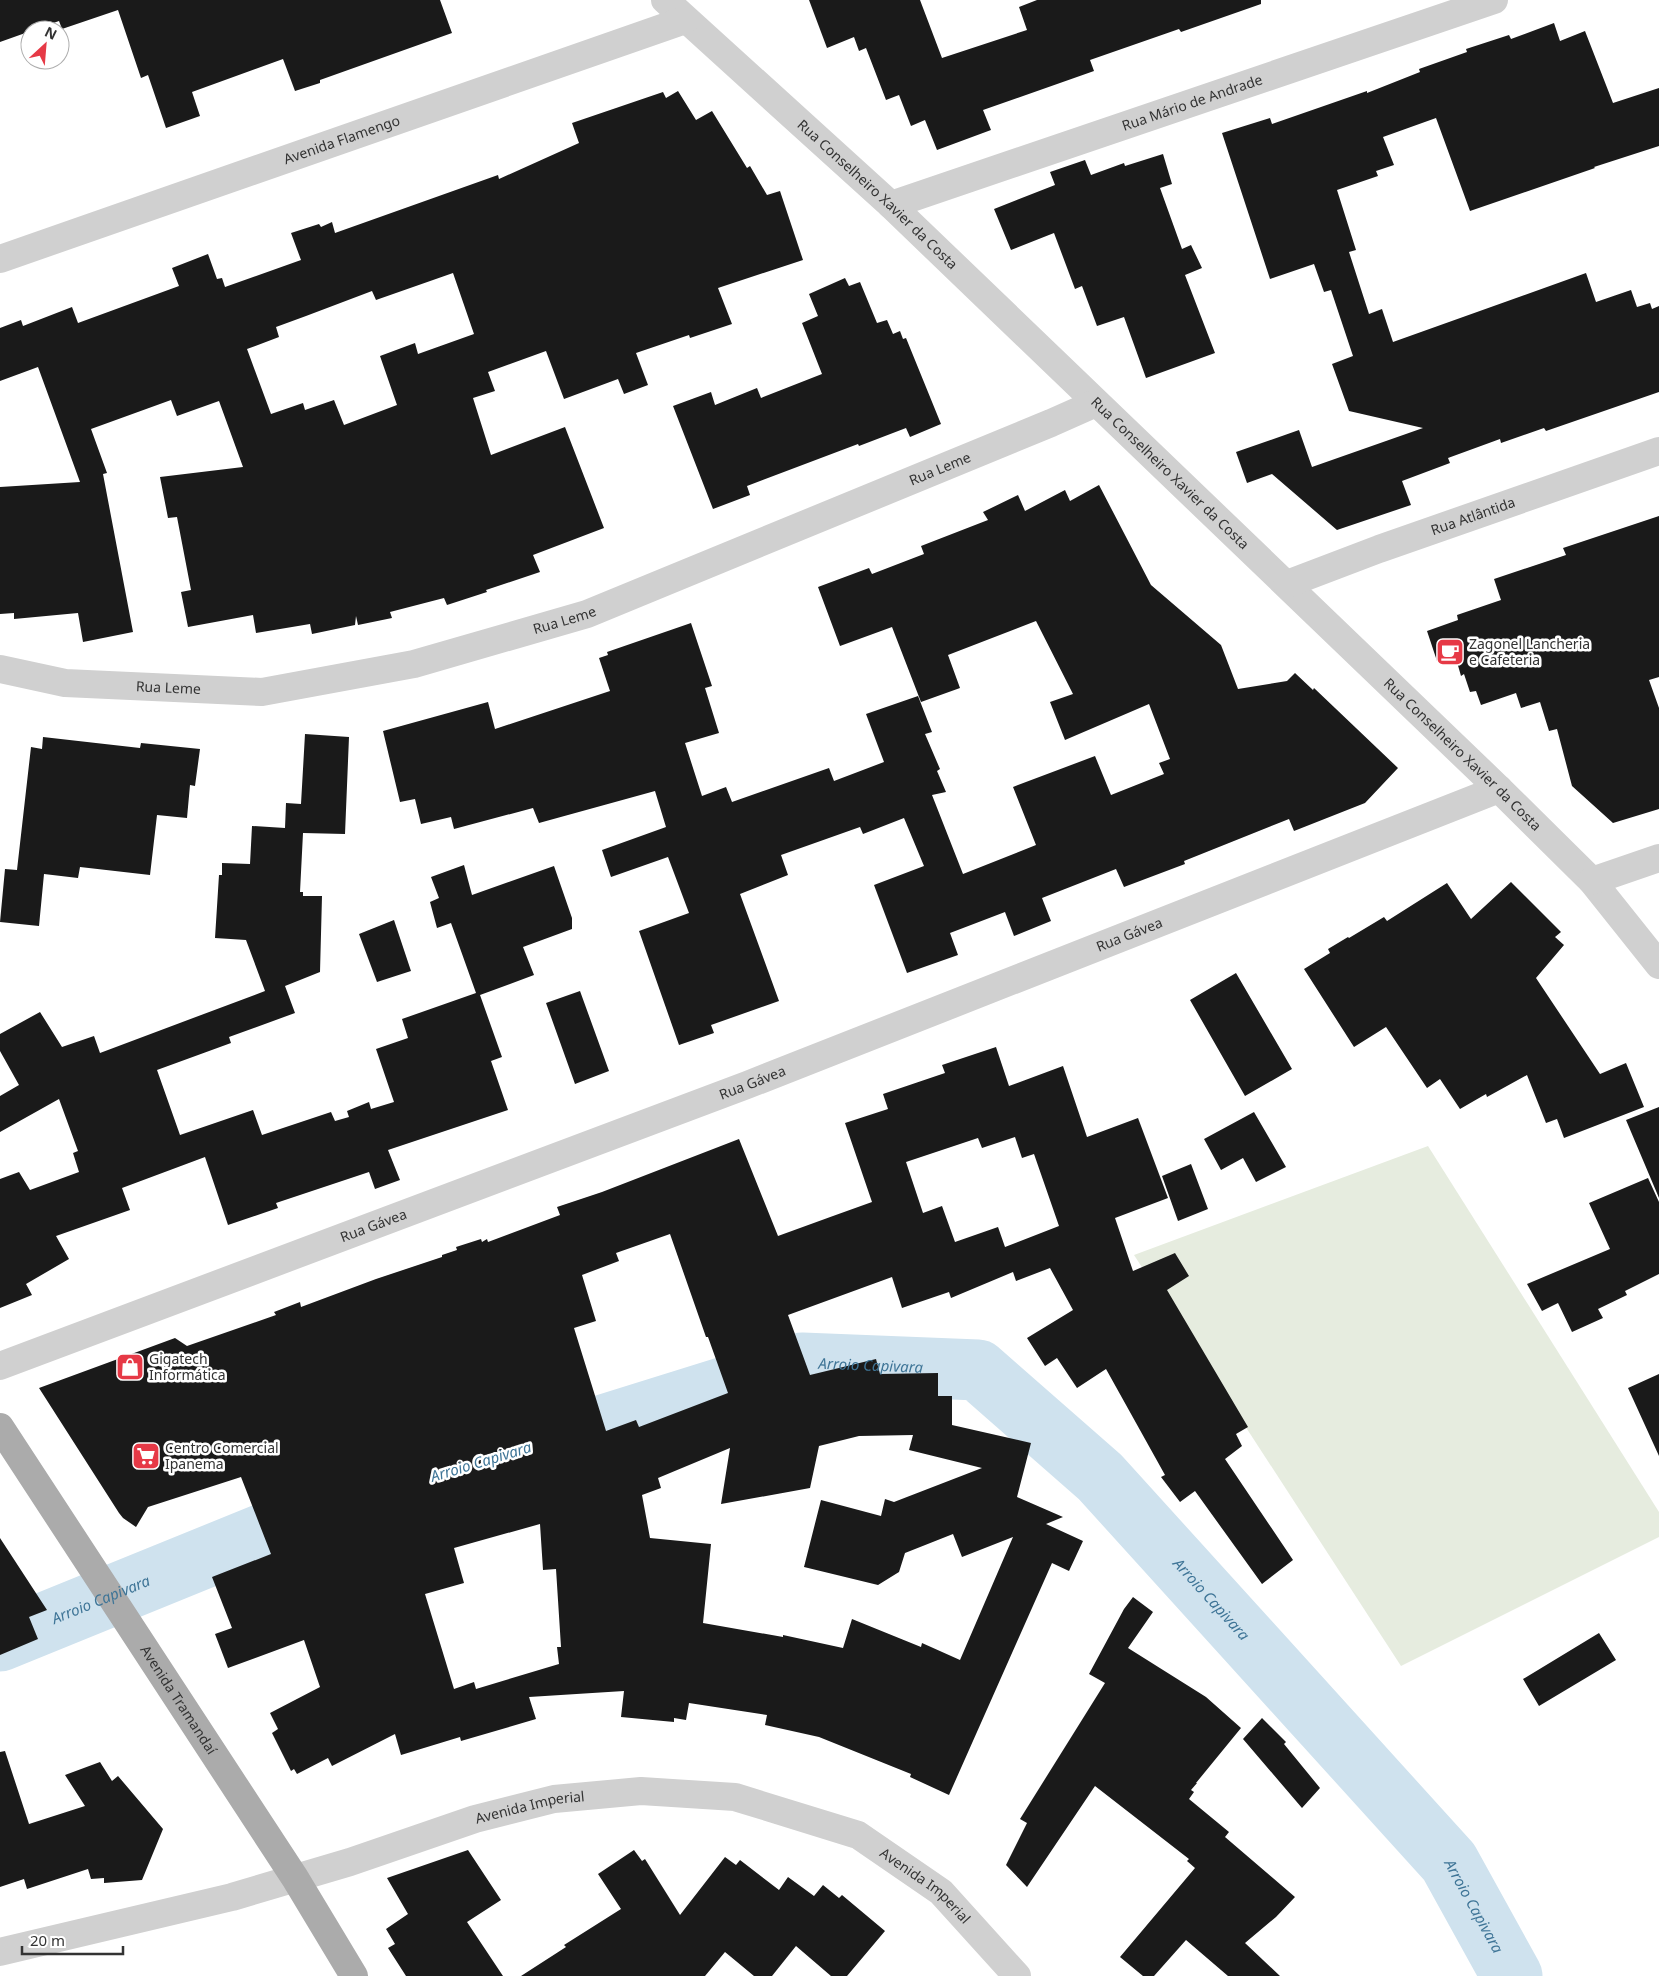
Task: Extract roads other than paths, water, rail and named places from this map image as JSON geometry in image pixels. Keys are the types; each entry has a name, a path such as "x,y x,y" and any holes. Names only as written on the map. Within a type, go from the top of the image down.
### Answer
{"main road":[{"name":"Avenida Tramandaí","path":"0,1427 294,1878 354,1976"}],"street":[{"name":"Rua Conselheiro Xavier da Costa","path":"665,0 891,205 1499,789 1592,881 1659,965"},
{"name":"Rua Mário de Andrade","path":"891,205 1494,0"},
{"name":"Avenida Flamengo","path":"0,259 685,20"},
{"name":"Rua Leme","path":"0,669 65,683 262,692 414,664 587,614 1096,403"},
{"name":"Rua Atlântida","path":"1287,584 1379,549 1659,451"},
{"name":"Rua Gávea","path":"0,1366 746,1085 1499,789"},
{"path":"1592,881 1659,858"},
{"name":"Avenida Imperial","path":"0,1952 232,1897 350,1862 475,1819 554,1799 641,1791 735,1797 858,1835 941,1892 1017,1976"}],"waterway":[{"name":"Arroio Capivara","path":"523,1450 802,1363 978,1370 1100,1477 1449,1862 1512,1976"},
{"name":"Arroio Capivara","path":"0,1641 305,1517 342,1505"}],"place":[{"name":"Zagonel Lancheria e Cafeteria","path":"1450,652"},
{"name":"Gigatech Informática","path":"130,1367"},
{"name":"Centro Comercial Ipanema","path":"146,1456"}]}
